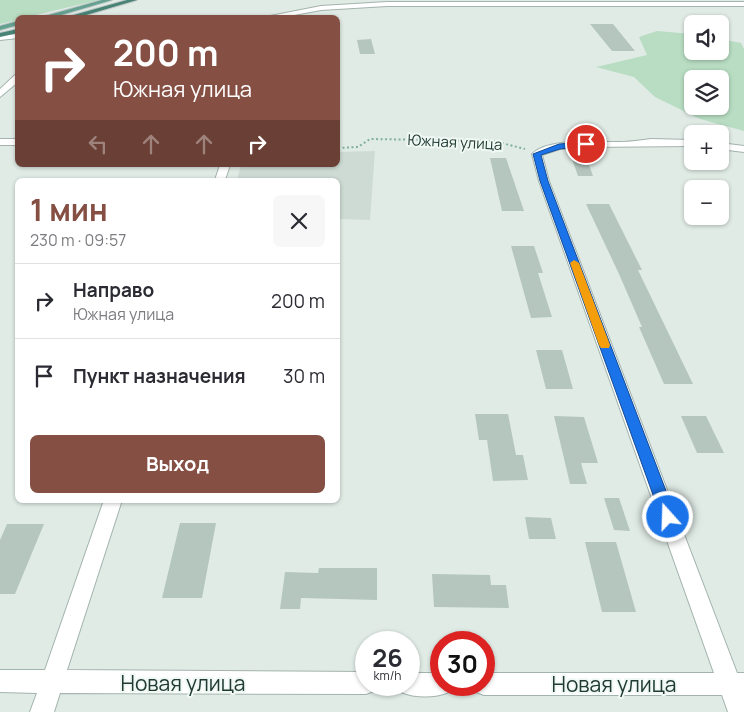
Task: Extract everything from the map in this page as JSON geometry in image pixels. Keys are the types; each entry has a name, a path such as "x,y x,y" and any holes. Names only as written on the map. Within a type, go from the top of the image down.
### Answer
{"highway":[{"path":"77,15 133,0"},
{"path":"0,36 15,31"}],"main road":[{"path":"52,15 109,0"},
{"path":"0,28 15,24"}],"street":[{"path":"280,15 364,4 744,4"},
{"path":"80,15 85,13"},
{"path":"0,36 15,36"},
{"path":"0,94 15,80"},
{"path":"0,142 15,142"},
{"path":"684,143 651,142 620,145 586,144 559,146 537,154 548,190 737,684 740,712"},
{"path":"729,147 744,149"},
{"path":"42,712 112,503"},
{"name":"Новая улица","path":"0,681 355,683"},
{"name":"Новая улица","path":"495,684 737,684"}],"path":[{"name":"Южная улица","path":"340,148 358,147 370,139 494,141 537,154"}],"shaded area":[{"path":"375,151 370,220 340,219 340,178 238,178 240,167 340,167 340,152"}],"green space":[{"path":"0,0 99,0 35,15 15,15 15,20 0,24"},
{"path":"657,31 684,33 684,60 729,60 729,41 741,43 744,49 744,131 692,115 729,115 729,70 684,70 684,111 655,97 634,77 596,67 647,55 639,37"}],"building":[{"path":"590,24 613,24 635,51 612,51"},
{"path":"371,39 375,54 360,54 357,40"},
{"path":"490,158 506,158 524,211 502,211"},
{"path":"572,159 587,159 593,176 578,176"},
{"path":"586,204 609,204 642,270 638,270 693,384 664,384 639,327 642,327"},
{"path":"511,246 534,246 543,273 538,273 552,317 531,318"},
{"path":"536,350 562,350 573,389 546,389"},
{"path":"475,414 508,414 516,455 523,455 528,480 493,481 487,440 479,440"},
{"path":"554,416 584,417 598,463 581,463 587,484 570,484"},
{"path":"681,416 706,416 724,453 697,453"},
{"path":"604,498 619,498 630,531 614,530"},
{"path":"525,517 551,518 556,539 529,539"},
{"path":"180,523 216,523 202,598 162,598"},
{"path":"7,524 44,524 15,594 0,594 0,540"},
{"path":"585,542 616,542 636,612 602,612"},
{"path":"319,568 377,568 377,600 301,598 300,609 280,609 285,572 318,573"},
{"path":"432,574 490,575 491,585 506,585 509,608 434,607"}],"slow traffic":[{"path":"574,263 605,345"}],"route":[{"path":"586,144 559,146 537,154 544,181 668,517"}]}
